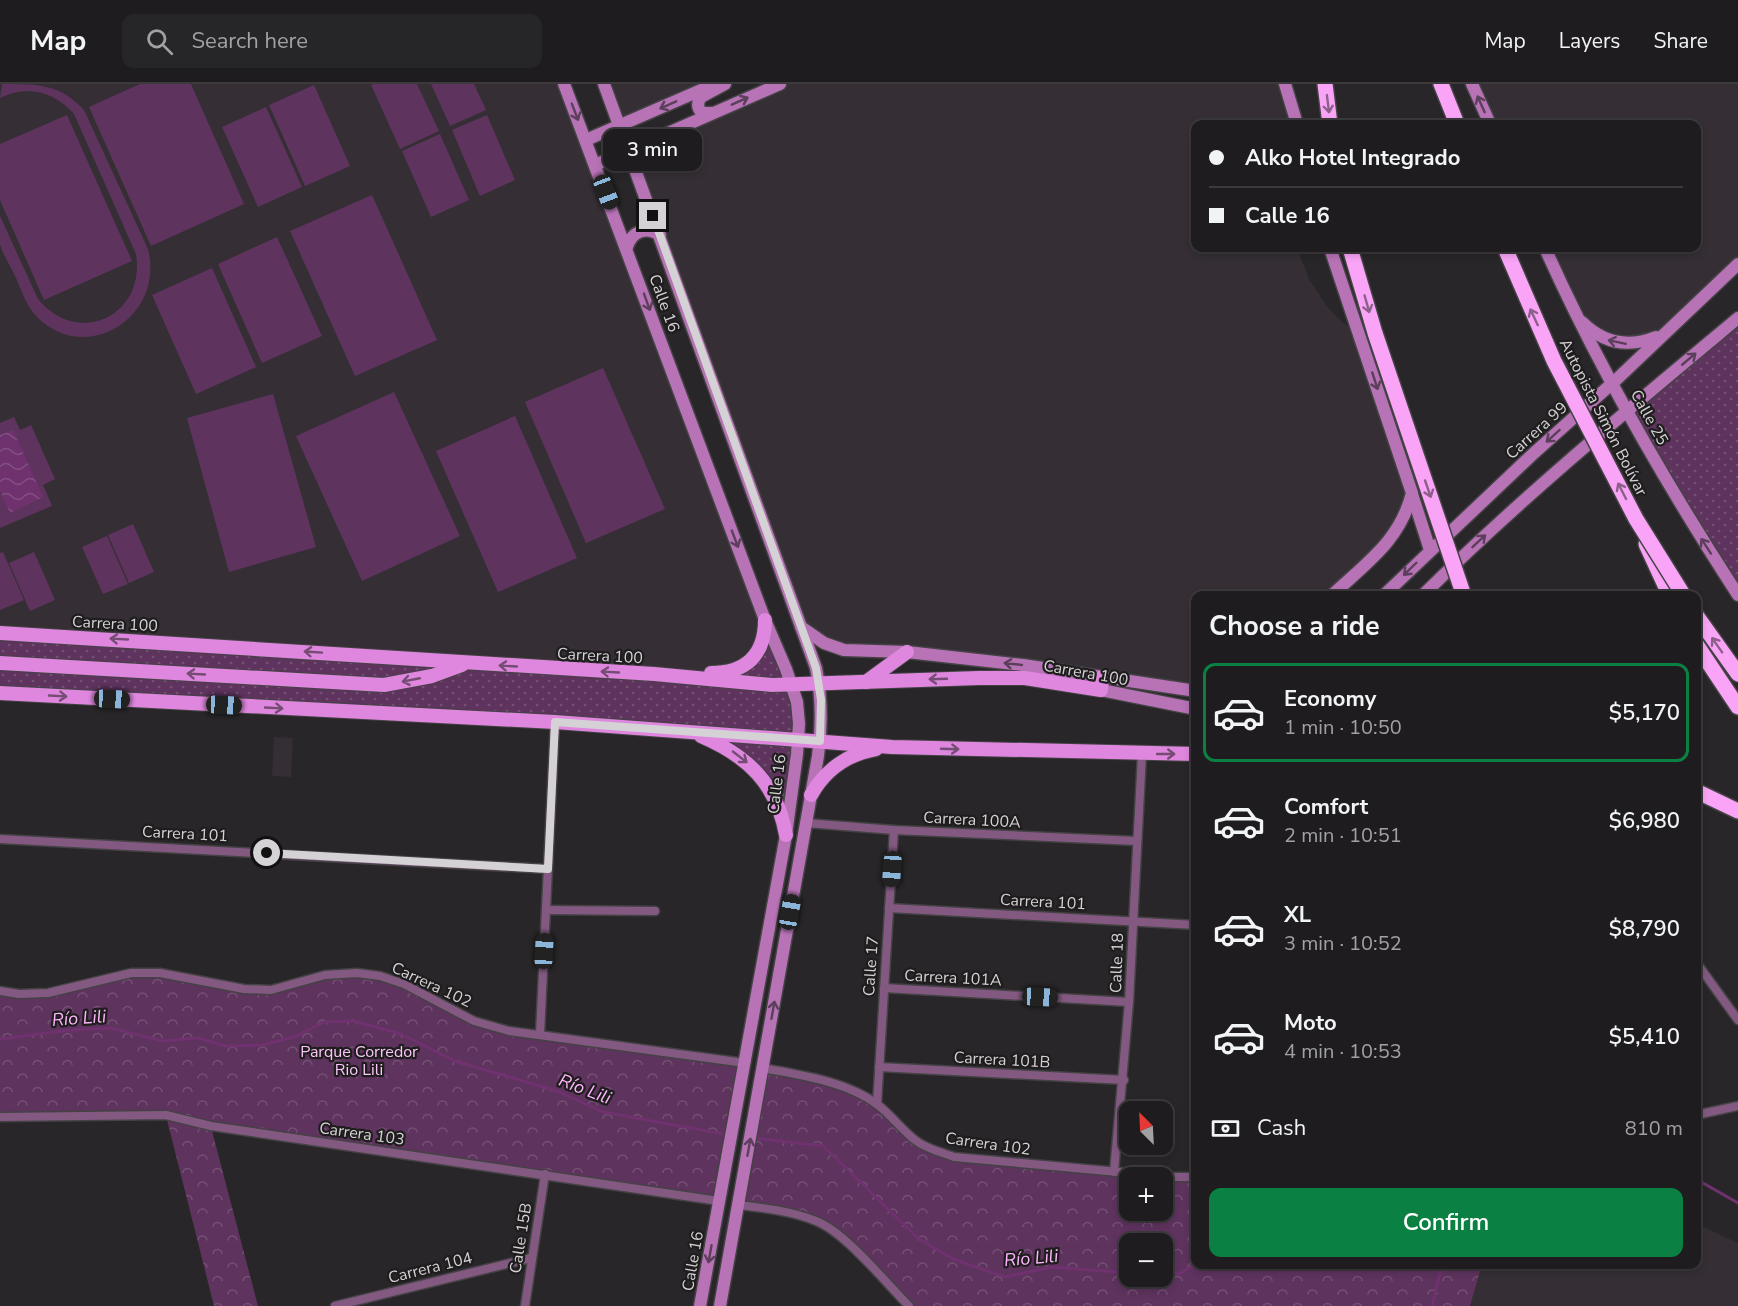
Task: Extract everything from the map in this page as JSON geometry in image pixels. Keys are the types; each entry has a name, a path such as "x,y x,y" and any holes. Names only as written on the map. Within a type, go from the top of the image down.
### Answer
{"highway":[{"path":"1325,84 1330,120"},
{"path":"1441,84 1455,120"},
{"path":"1351,252 1375,333 1462,591"},
{"name":"Autopista Simón Bolívar","path":"1507,252 1554,361 1636,519 1681,591"},
{"path":"1636,519 1668,591"},
{"path":"1701,622 1738,674"},
{"path":"1701,652 1738,707"},
{"path":"1701,787 1738,798"},
{"path":"1701,793 1738,811"}],"main road":[{"path":"654,674 719,673 742,668 753,658 761,645 765,635 765,620"},
{"name":"Carrera 100","path":"0,633 654,674 772,686 979,678 1025,678 1102,683"},
{"path":"866,682 907,652"},
{"path":"0,663 384,685 432,676 467,664"},
{"path":"0,693 555,722 892,747 1191,754"},
{"path":"688,731 733,751 756,771 768,786 777,803 786,835"},
{"path":"812,795 827,774 848,758 872,749 892,747"}],"street":[{"name":"Calle 16","path":"564,84 797,702 798,740 786,835 700,1306"},
{"name":"Calle 16","path":"604,84 816,668 821,700 820,741 812,795 720,1306"},
{"path":"586,140 715,84"},
{"path":"713,113 702,113 698,101 725,84"},
{"path":"595,165 780,84"},
{"path":"1285,84 1296,120"},
{"path":"1472,84 1488,120"},
{"path":"627,247 632,236 642,231 648,230 660,235"},
{"path":"1331,252 1430,550"},
{"name":"Calle 25","path":"1547,252 1574,313 1638,431 1694,527 1738,595"},
{"name":"Carrera 99","path":"1388,591 1738,264"},
{"path":"1574,313 1599,337 1618,343 1644,342 1667,330"},
{"path":"1427,591 1546,478 1738,318"},
{"path":"1638,431 1637,412 1644,396"},
{"path":"1336,591 1388,543 1405,516 1412,493"},
{"name":"Carrera 100","path":"800,626 824,644 844,650 907,652 1023,665 1102,683 1191,708"},
{"name":"Carrera 100","path":"1102,683 1191,691"},
{"path":"540,1034 555,722"},
{"name":"Calle 18","path":"1114,1172 1124,1080 1142,754"},
{"name":"Carrera 100A","path":"806,823 894,830 1137,841"},
{"name":"Calle 17","path":"877,1104 894,830"},
{"name":"Carrera 101","path":"0,839 548,869"},
{"name":"Carrera 101","path":"889,908 1191,926"},
{"path":"546,910 655,912"},
{"path":"1701,969 1738,1020"},
{"name":"Carrera 102","path":"0,991 19,994 48,993 131,973 160,973 244,989 271,990 325,975 357,973 380,976 404,984 474,1021 509,1031 745,1063"},
{"name":"Carrera 101A","path":"884,988 1129,1002"},
{"name":"Carrera 101B","path":"879,1067 1124,1080"},
{"name":"Carrera 102","path":"763,1068 821,1079 877,1104 917,1142 933,1150 954,1156 1114,1172 1191,1177"},
{"path":"1701,1113 1738,1106"},
{"name":"Carrera 103","path":"0,1118 166,1115 211,1126 545,1174 719,1202"},
{"name":"Calle 15B","path":"525,1306 545,1174"},
{"path":"738,1205 818,1221 838,1233 909,1306"},
{"name":"Carrera 104","path":"335,1306 531,1258"}],"shaded area":[{"path":"0,84 564,84 765,620 753,658 719,673 0,633"},
{"path":"604,84 715,84 620,125"},
{"path":"780,84 1285,84 1294,120 1191,120 1191,252 1299,252 1309,279 1326,305 1361,338 1412,493 1405,516 1335,591 1191,591 1191,691 844,650 800,626 629,151"},
{"path":"1472,84 1738,84 1738,264 1667,330 1631,344 1583,324 1547,252 1701,252 1701,120 1488,120"},
{"path":"274,737 293,738 291,777 272,776"},
{"path":"1701,1226 1738,1243 1738,1306 1470,1306 1481,1269 1701,1269"}],"green space":[{"path":"2,84 48,87 66,95 84,110 148,249 150,273 145,295 134,313 118,327 99,335 79,337 58,332 34,314 25,299 1,248 0,216 38,299 54,314 72,321 89,323 106,318 120,308 131,294 136,276 136,254 74,114 58,100 40,92 20,92 0,98"},
{"path":"140,84 191,84 244,204 151,246 89,107"},
{"path":"417,84 439,131 400,149 371,85"},
{"path":"431,84 474,84 486,110 450,126"},
{"path":"314,85 350,166 305,186 269,105"},
{"path":"266,107 302,187 258,207 222,127"},
{"path":"67,115 132,261 44,300 0,200 0,144"},
{"path":"487,115 515,180 480,196 452,130"},
{"path":"440,134 469,200 431,217 402,151"},
{"path":"372,195 437,340 355,376 290,231"},
{"path":"277,237 322,336 262,363 218,264"},
{"path":"212,268 256,367 196,394 152,295"},
{"path":"1738,318 1738,595 1638,431 1632,404"},
{"path":"603,368 665,509 586,543 525,402"},
{"path":"394,392 460,536 362,581 296,436"},
{"path":"273,394 316,547 229,572 187,418"},
{"path":"515,416 577,558 498,592 436,451"},
{"path":"14,417 20,430 31,425 55,479 43,485 52,506 0,528 0,423"},
{"path":"133,524 154,572 129,583 108,535"},
{"path":"107,536 128,584 103,594 82,547"},
{"path":"3,552 24,600 0,610 0,553"},
{"path":"34,552 55,600 30,611 9,563"},
{"path":"0,633 654,674 731,672 765,635 797,702 786,835 756,771 688,731 0,693"},
{"name":"Parque Corredor Rio Lili","path":"131,973 271,990 325,975 380,976 474,1021 509,1031 745,1063 719,1201 211,1127 258,1306 214,1306 166,1116 0,1117 0,991 48,993"},
{"path":"763,1068 821,1079 877,1104 917,1142 954,1157 1119,1171 1119,1221 1173,1221 1173,1175 1191,1177 1191,1269 1481,1269 1470,1306 909,1306 838,1233 818,1221 738,1205"}],"water":[{"path":"13,430 43,497 10,513 0,490 0,435"}],"waterway":[{"name":"Río Lili","path":"0,1039 71,1030 111,1028 162,1041 199,1038 225,1046 263,1045 297,1036 324,1022 354,1021 401,1034 455,1061 557,1091 603,1112 729,1135"},
{"name":"Río Lili","path":"754,1138 823,1146 918,1238 953,1259 1005,1277 1053,1267 1119,1272"},
{"name":"Río Lili","path":"1701,1182 1738,1203"},
{"name":"Río Lili","path":"1173,1272 1179,1274 1191,1267"},
{"path":"1432,1306 1441,1269"}],"route":[{"path":"267,853 548,869 555,722 820,741 821,700 816,668 653,216"}]}
